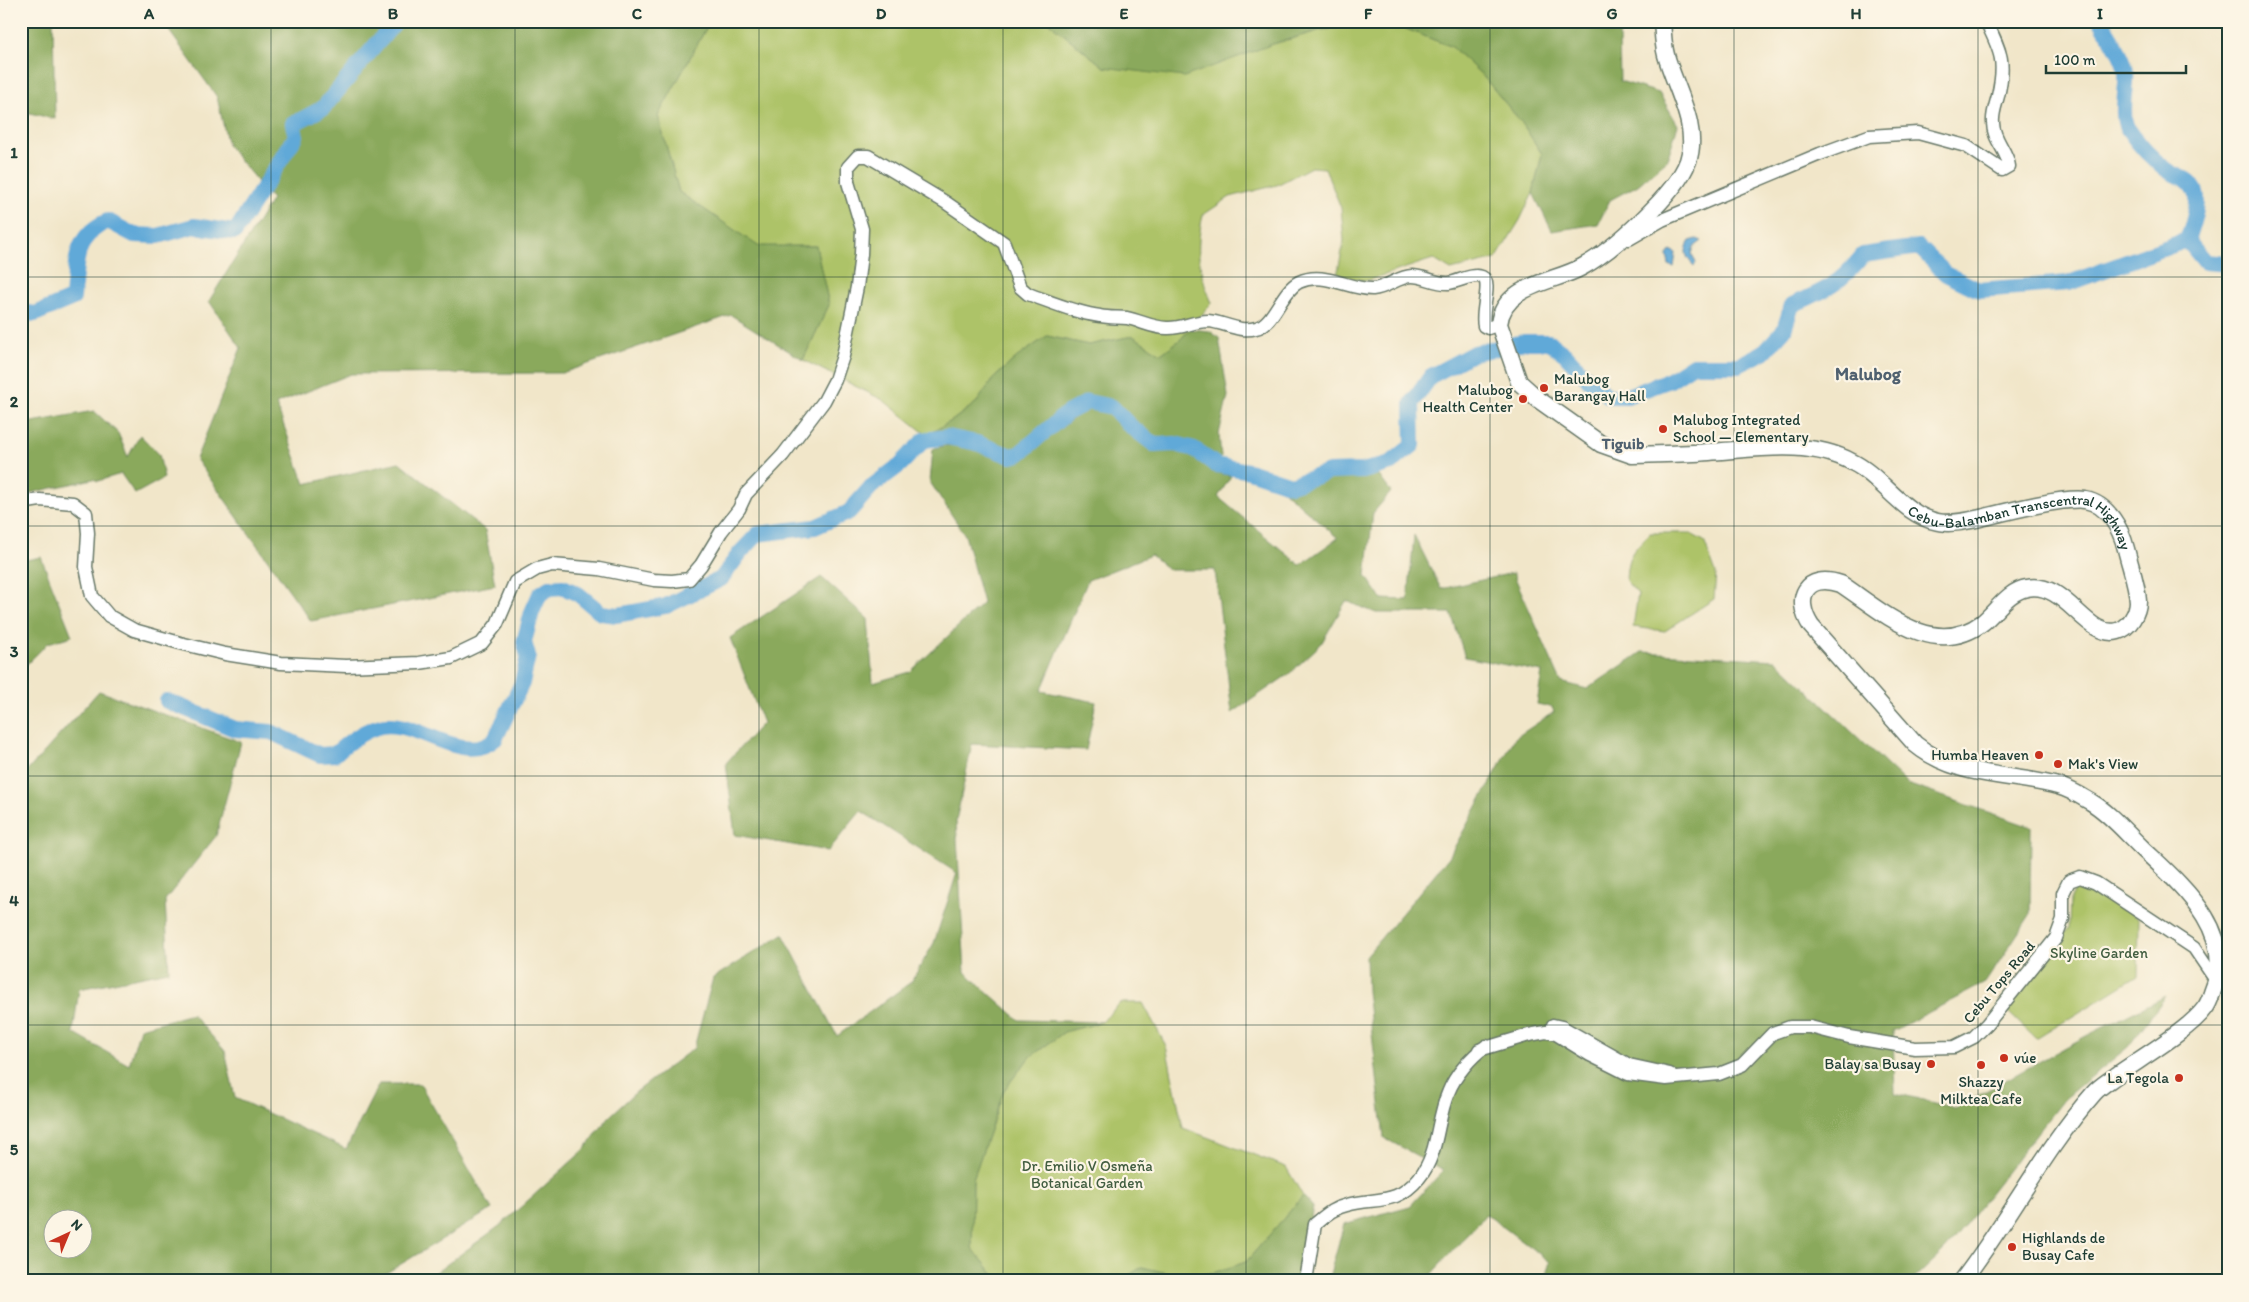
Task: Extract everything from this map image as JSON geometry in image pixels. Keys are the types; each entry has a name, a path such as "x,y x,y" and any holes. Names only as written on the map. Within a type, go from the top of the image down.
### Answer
{"main road":[{"path":"1502,331 1500,315 1508,302 1530,286 1582,267 1624,237 1666,196 1688,161 1691,128 1666,54 1662,21"},
{"name":"Cebu-Balamban Transcentral Highway","path":"1502,331 1519,382 1540,400 1601,444 1632,455 1773,448 1812,449 1836,455 1852,462 1906,506 1922,517 1938,522 1966,522 2045,504 2086,500 2106,511 2124,541 2138,599 2134,615 2124,628 2118,631 2104,632 2052,590 2039,587 2025,588 2016,592 1981,623 1964,633 1939,638 1925,635 1901,624 1841,584 1831,580 1821,580 1808,587 1802,599 1804,615 1811,626 1914,744 1944,763 1971,772 2058,786 2074,792 2095,804 2185,889 2205,916 2214,934 2220,961 2217,982 2206,1008 2190,1023 2097,1089 2068,1123 1981,1256 1962,1281"}],"street":[{"path":"1609,248 1620,245 1662,220 1820,154 1869,136 1918,134 1966,146 2002,170 2009,166 2008,159 1997,141 1992,122 2002,76 2000,50 1986,21"},
{"path":"21,503 40,500 73,503 86,513 88,533 86,567 92,596 109,616 134,630 180,643 225,654 281,663 346,666 419,663 451,658 482,643 497,624 515,582 537,569 552,565 599,570 654,580 672,581 689,578 701,565 721,532 739,509 746,494 783,455 824,401 835,380 848,332 861,254 862,229 848,182 848,167 858,156 868,156 902,176 945,202 1004,243 1020,286 1028,294 1099,316 1127,318 1145,325 1169,328 1208,321 1222,323 1243,330 1257,328 1268,320 1290,288 1310,278 1329,279 1372,289 1384,287 1411,276 1443,283 1482,276 1487,281 1488,288 1481,318 1484,326 1502,331"},
{"name":"Cebu Tops Road","path":"1306,1281 1315,1224 1331,1210 1348,1204 1371,1202 1403,1195 1419,1178 1431,1160 1448,1093 1463,1068 1479,1050 1496,1038 1538,1025 1550,1024 1562,1028 1629,1065 1667,1072 1676,1077 1719,1074 1742,1065 1773,1033 1790,1027 1810,1027 1849,1037 1915,1048 1954,1047 1974,1037 1987,1024 2056,938 2063,919 2063,893 2069,881 2080,877 2096,883 2194,948 2217,982"}],"green space":[{"path":"21,21 53,21 55,119 21,111"},
{"path":"162,21 713,21 709,23 658,116 679,192 758,246 816,246 829,305 803,360 731,315 562,373 351,374 276,404 305,484 399,462 485,530 495,585 311,621 196,459 241,348 209,301 272,199 228,146 217,97"},
{"path":"713,21 1047,21 1104,67 1273,44 1321,30 1386,21 1452,47 1482,75 1522,123 1542,154 1533,193 1520,220 1496,259 1451,270 1433,259 1366,281 1337,276 1344,241 1341,208 1325,168 1311,167 1277,185 1230,197 1203,215 1199,239 1199,260 1212,303 1181,339 1161,354 1133,336 1089,345 1047,336 1016,358 993,379 977,402 953,420 927,435 883,400 803,360 829,305 816,246 758,247 679,192 658,116 709,23"},
{"path":"1047,21 1382,21 1321,30 1273,44 1184,77 1104,67"},
{"path":"1386,21 1631,21 1619,36 1620,81 1659,93 1678,125 1667,160 1638,185 1610,200 1598,224 1552,231 1533,193 1542,154 1522,123 1482,75 1452,47"},
{"path":"1190,329 1210,331 1219,338 1228,396 1219,434 1221,457 1217,463 1189,443 1175,440 1155,442 1113,403 1089,399 1066,411 1026,440 1018,451 1013,453 979,439 927,435 953,420 977,402 993,379 1016,358 1047,336 1089,345 1133,336 1161,354 1181,339"},
{"path":"1089,407 1107,412 1131,435 1153,451 1173,449 1192,455 1215,472 1231,476 1218,497 1300,565 1338,538 1283,490 1328,476 1359,478 1377,473 1391,492 1373,513 1366,576 1382,599 1408,600 1414,535 1441,589 1513,573 1561,682 1587,689 1642,652 1776,660 1907,784 2031,827 2030,915 1985,983 1893,1031 1895,1093 1955,1108 2086,1036 2166,996 2128,1047 2062,1101 1946,1249 1912,1281 1544,1281 1550,1262 1486,1214 1425,1281 1328,1281 1344,1224 1410,1206 1444,1170 1384,1138 1367,991 1366,956 1449,857 1515,738 1554,712 1552,707 1537,704 1542,672 1465,657 1451,613 1376,613 1346,601 1321,644 1289,674 1232,713 1215,570 1169,570 1151,555 1088,580 1041,691 1096,702 1086,750 972,744 956,821 965,972 1019,1020 1102,1022 1064,1032 1029,1058 1004,1090 973,1179 972,1248 999,1281 424,1281 502,1224 584,1150 609,1117 636,1092 694,1048 713,978 783,934 837,1036 911,982 934,943 957,873 861,811 828,851 735,835 726,763 763,723 730,638 821,577 868,619 873,683 910,672 983,603 965,535 930,482 933,449 948,445 962,446 1010,460 1037,446"},
{"path":"94,411 118,433 128,457 140,435 159,454 164,478 135,494 121,474 98,481 93,479 21,495 21,424"},
{"path":"1650,533 1689,533 1704,541 1716,573 1714,599 1665,631 1633,627 1638,594 1626,581 1629,559 1635,549"},
{"path":"41,557 72,636 48,643 21,670 21,561"},
{"path":"99,691 241,742 216,836 165,900 169,971 79,989 73,1033 129,1065 140,1028 192,1014 225,1051 235,1098 346,1149 379,1084 420,1084 492,1209 373,1281 21,1281 21,778"},
{"name":"Skyline Garden","path":"2077,886 2100,891 2139,919 2138,976 2036,1039 2004,1008 2069,928 2070,899"},
{"name":"Dr. Emilio V Osmeña Botanical Garden","path":"1120,1003 1143,1003 1166,1046 1183,1128 1286,1167 1303,1196 1246,1262 1216,1272 1187,1278 1142,1267 1120,1281 999,1281 972,1248 973,1179 1004,1090 1029,1058 1064,1032 1102,1022"},
{"path":"1303,1196 1313,1207 1301,1270 1294,1281 1120,1281 1142,1267 1187,1278 1216,1272 1246,1262"}],"water":[{"path":"1697,239 1702,241 1694,247 1692,254 1696,263 1694,266 1687,257 1686,251 1690,241"},
{"path":"1671,250 1676,253 1674,267 1669,265 1667,255"}],"waterway":[{"path":"21,312 35,314 73,298 76,263 82,243 88,234 108,221 134,235 158,236 194,226 235,232 296,136 293,124 323,108 396,21"},
{"path":"2101,21 2125,66 2125,124 2141,146 2156,161 2171,173 2187,180 2196,192 2196,209 2187,240 2205,262 2228,264"},
{"path":"167,701 235,729 271,732 320,755 335,754 368,730 381,726 395,725 454,745 468,748 482,746 495,739 522,683 528,656 524,642 532,612 540,594 549,588 563,587 578,594 601,613 617,615 666,606 721,579 740,553 758,534 815,527 849,512 871,487 900,465 924,440 947,437 977,443 1011,456 1019,454 1067,413 1088,402 1112,407 1129,425 1155,445 1175,444 1194,449 1216,465 1249,471 1291,485 1329,472 1363,471 1391,463 1413,445 1412,403 1431,376 1474,353 1524,342 1549,342 1565,354 1591,382 1608,396 1627,396 1670,380 1693,365 1739,365 1764,352 1784,330 1792,305 1831,286 1847,273 1863,255 1919,247 1946,274 1979,290 2069,283 2187,240"}],"place":[{"name":"Malubog Barangay Hall","path":"1544,388"},
{"name":"Malubog Health Center","path":"1523,399"},
{"name":"Malubog Integrated School — Elementary","path":"1663,429"},
{"name":"Humba Heaven","path":"2039,755"},
{"name":"Mak's View","path":"2058,764"},
{"name":"vúe","path":"2004,1058"},
{"name":"Balay sa Busay","path":"1931,1064"},
{"name":"Shazzy Milktea Cafe","path":"1981,1065"},
{"name":"La Tegola","path":"2179,1078"},
{"name":"Highlands de Busay Cafe","path":"2012,1247"}],"district":[{"name":"Malubog","path":"1868,374"},
{"name":"Tiguib","path":"1623,443"}]}
